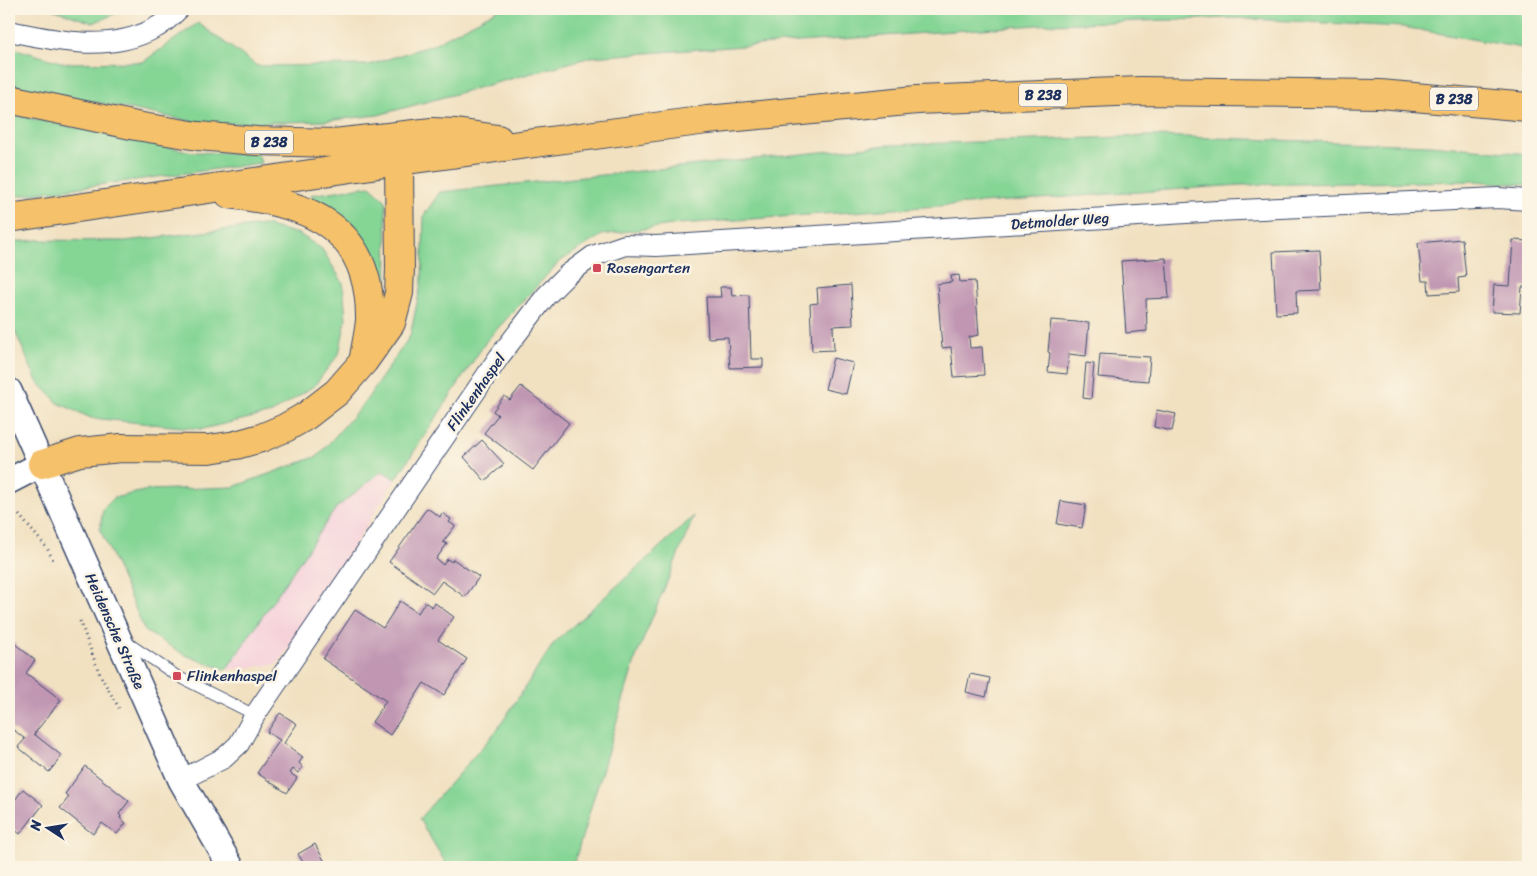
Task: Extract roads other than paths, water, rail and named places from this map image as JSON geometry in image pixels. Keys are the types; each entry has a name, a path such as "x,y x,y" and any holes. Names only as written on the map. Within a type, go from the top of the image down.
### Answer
{"main road":[{"name":"B 238","path":"9,218 399,161 706,120 917,100 1141,91 1380,94 1528,107"},
{"name":"B 238","path":"9,99 136,126 198,136 249,141 334,143 432,132 456,133 532,143"},
{"path":"42,464 80,452 121,448 209,449 236,446 285,428 306,416 337,392 364,361 392,323 399,293 399,161"},
{"path":"198,191 252,197 300,208 325,221 351,245 365,276 370,320 364,361"}],"street":[{"path":"9,31 62,42 104,43 130,39 157,28 179,9"},
{"name":"Detmolder Weg","path":"593,256 625,245 656,246 1237,210 1498,198 1528,200"},
{"name":"Flinkenhaspel","path":"181,780 224,758 239,744 255,715 499,357 546,296 567,275 593,256"},
{"name":"Heidensche Straße","path":"9,390 181,780 231,867"},
{"path":"9,481 42,464"}],"lane":[{"path":"116,634 177,676 255,715"}],"place":[{"name":"Rosengarten","path":"597,268"},
{"name":"Flinkenhaspel","path":"177,676"}]}
